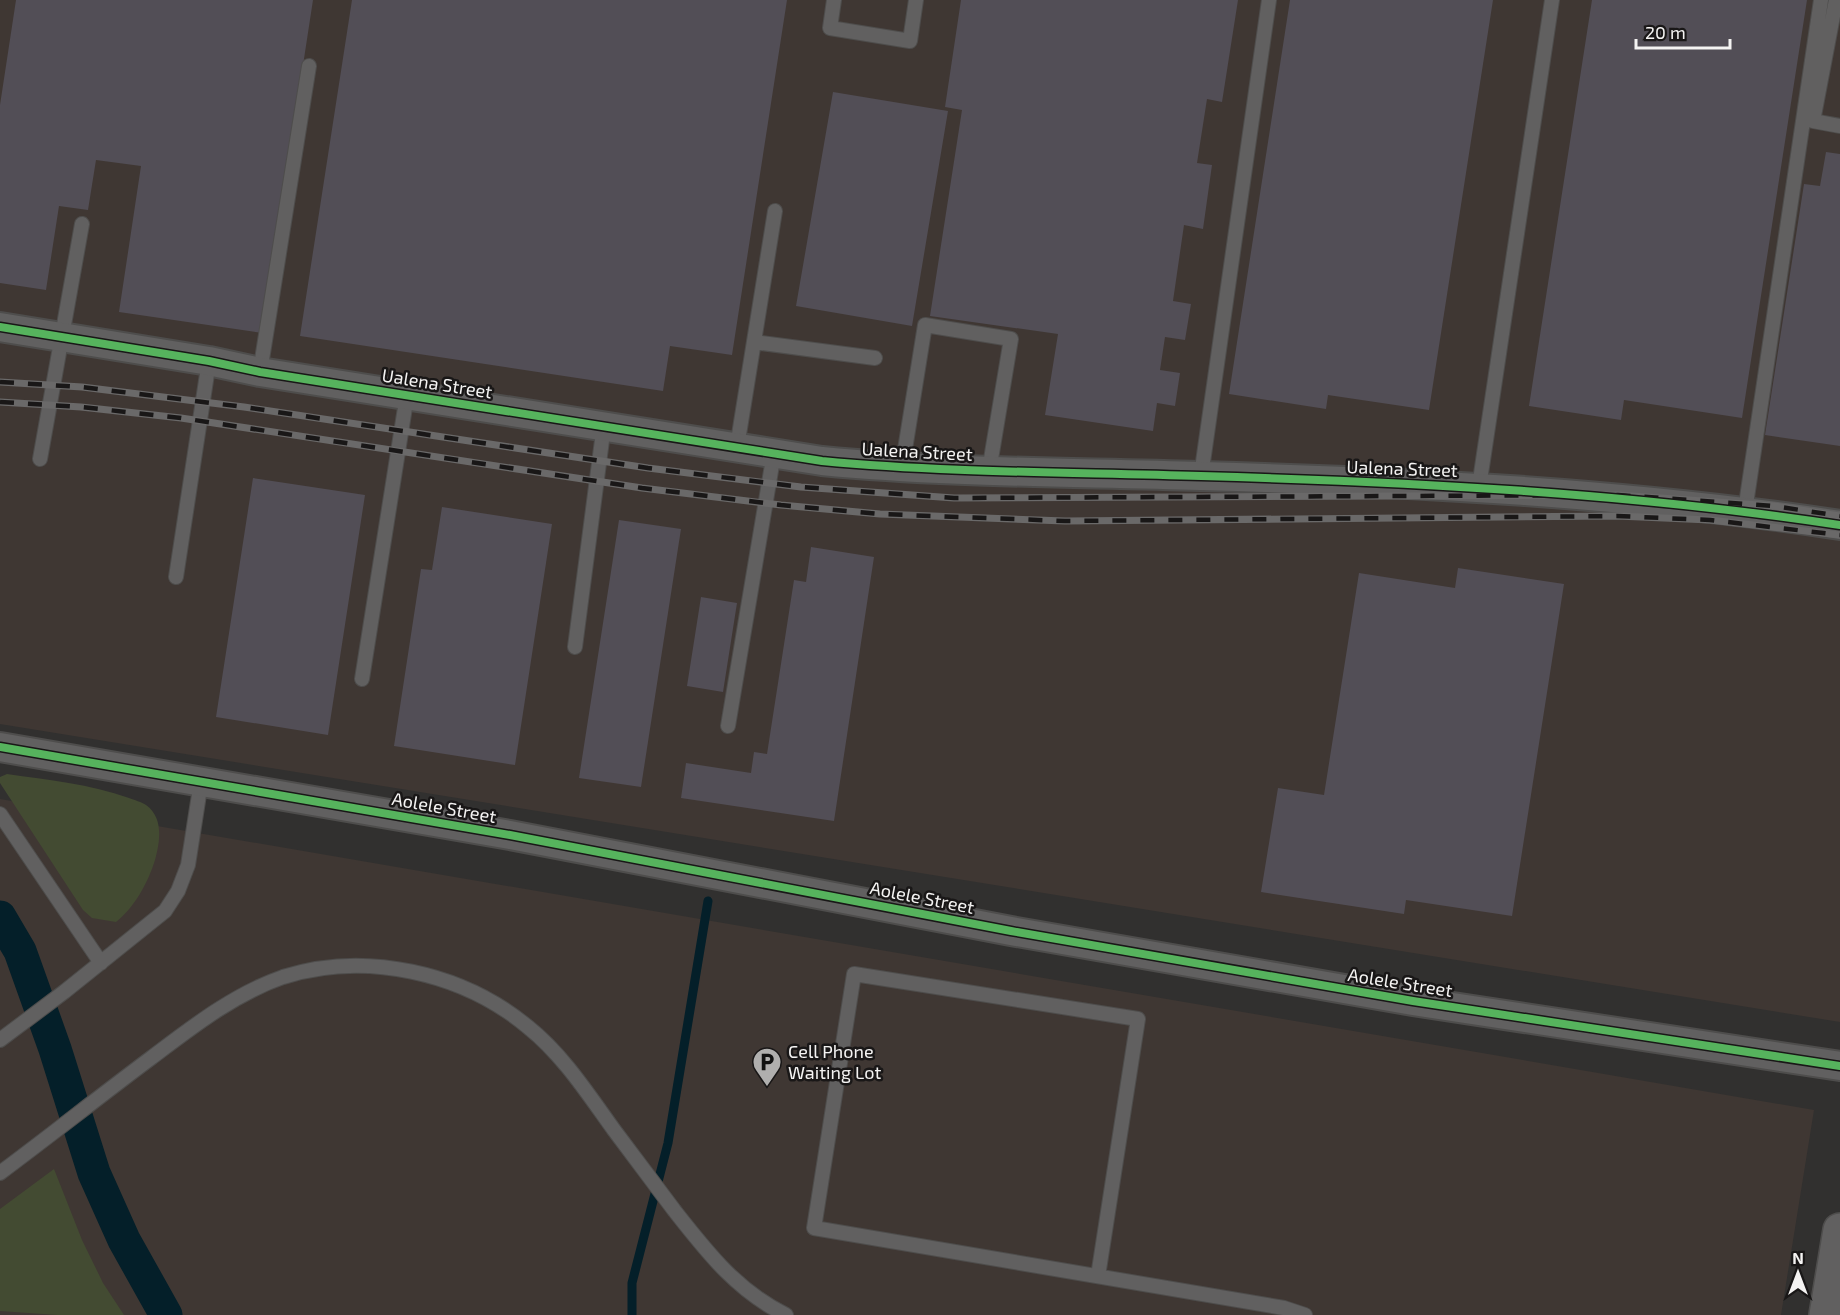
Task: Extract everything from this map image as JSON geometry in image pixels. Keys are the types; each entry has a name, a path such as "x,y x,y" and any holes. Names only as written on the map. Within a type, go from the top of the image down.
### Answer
{"street":[{"name":"Ualena Street","path":"0,327 209,361 260,372 822,461 902,468 1201,476 1479,487 1745,511 1840,525"},
{"name":"Aolele Street","path":"0,747 510,835 1011,931 1413,1001 1840,1066"},
{"path":"1826,1315 1840,1230"}],"lane":[{"path":"834,0 830,28 910,41 916,0"},
{"path":"1201,476 1269,0"},
{"path":"1479,487 1552,0"},
{"path":"1745,511 1821,0"},
{"path":"1836,0 1814,121 1840,126"},
{"path":"260,372 309,66"},
{"path":"737,447 775,211"},
{"path":"40,459 82,224"},
{"path":"902,468 925,325 1011,339 989,471"},
{"path":"754,342 875,358"},
{"path":"176,577 209,361"},
{"path":"362,679 407,394"},
{"path":"575,647 604,425"},
{"path":"728,726 774,453"},
{"path":"0,1040 165,911 178,891 188,865 201,782"},
{"path":"0,814 101,963"},
{"path":"0,1173 114,1085 220,1009 253,990 283,978 316,970 378,967 413,972 449,982 476,993 506,1010 529,1027 573,1074 720,1268 769,1307 786,1315"},
{"path":"1098,1276 1138,1019 854,974 814,1228 1284,1308 1305,1315"}],"shaded area":[{"path":"0,0 1840,0 1840,1022 0,724"},
{"path":"0,799 1814,1110 1781,1315 0,1315"}],"green space":[{"path":"7,774 99,789 140,802 152,810 159,831 155,860 140,894 129,910 116,922 92,918 83,910 0,783 0,777"},
{"path":"54,1169 82,1240 103,1283 124,1315 57,1315 0,1311 0,1209"}],"building":[{"path":"16,0 313,0 262,333 119,312 141,166 96,160 88,210 59,206 46,290 0,283 0,105"},
{"path":"352,0 787,0 732,355 670,346 663,391 300,336"},
{"path":"961,0 1238,0 1222,102 1207,99 1197,163 1212,165 1203,229 1184,225 1173,301 1191,304 1185,340 1165,337 1160,370 1180,373 1175,406 1157,403 1153,431 1045,415 1058,334 930,316 962,110 945,107"},
{"path":"1290,0 1493,0 1429,410 1328,395 1326,409 1229,394"},
{"path":"1592,0 1807,0 1742,418 1624,400 1621,420 1529,406"},
{"path":"833,92 948,111 912,326 796,306"},
{"path":"1826,152 1840,154 1840,446 1765,435 1804,184 1820,186"},
{"path":"253,478 365,495 328,735 216,717"},
{"path":"442,507 552,524 515,765 394,746 421,569 432,570"},
{"path":"619,520 681,529 641,787 579,778"},
{"path":"811,547 874,557 834,821 681,798 686,763 751,773 754,752 767,754 794,580 806,582"},
{"path":"1458,568 1564,584 1512,916 1406,900 1404,914 1261,892 1278,788 1324,795 1359,573 1455,588"},
{"path":"701,597 737,603 723,692 687,686"}],"waterway":[{"path":"632,1315 632,1283 668,1143 708,901"},
{"path":"0,917 20,951 55,1049 94,1173 124,1240 166,1315"}],"railway":[{"path":"0,382 82,387 244,407 648,468 801,487 954,498 1618,495 1774,506 1840,516"},
{"path":"0,402 81,407 181,418 642,488 781,505 880,514 1065,521 1617,516 1710,520 1840,535"}],"cycle path":[{"path":"0,327 209,361 260,372 822,461 964,470 1281,479 1522,491 1681,505 1840,525"},
{"path":"0,747 510,835 1011,931 1413,1001 1840,1066"}],"place":[{"name":"Cell Phone Waiting Lot","path":"767,1088"}]}
